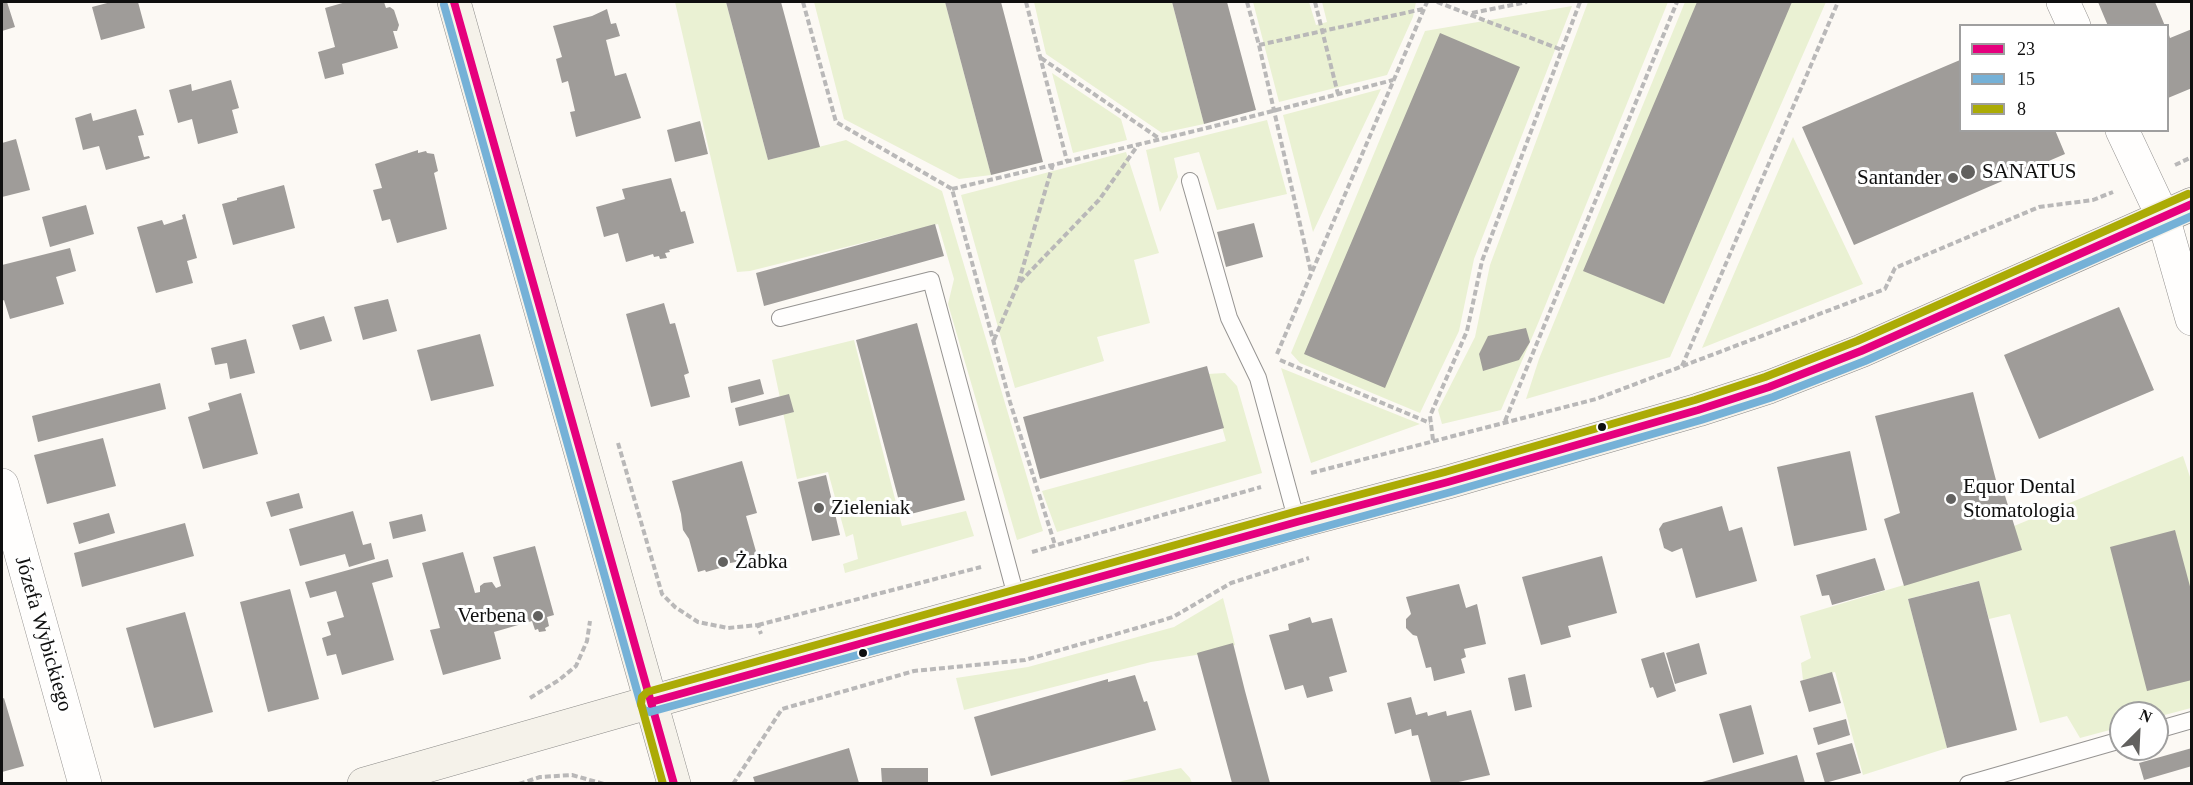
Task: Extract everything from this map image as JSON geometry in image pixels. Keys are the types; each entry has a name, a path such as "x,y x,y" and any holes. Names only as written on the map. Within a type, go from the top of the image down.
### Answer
{"street":[{"path":"454,2 674,783"},
{"path":"2063,2 2073,24"},
{"path":"2123,132 2144,179 2177,211 2192,319"},
{"path":"364,783 1655,423 1769,387 1898,335 2177,211"},
{"name":"Józefa Wybickiego","path":"2,485 85,783"}],"lane":[{"path":"1190,181 1229,318 1258,378 1297,522"},
{"path":"780,318 931,280 1017,600"},
{"path":"2169,727 2192,720"},
{"path":"1968,783 2109,743"}],"path":[{"path":"1026,2 1067,161"},
{"path":"1248,2 1260,45 1311,273"},
{"path":"1315,2 1338,94"},
{"path":"1427,2 1275,358 1431,423"},
{"path":"1440,2 1562,50"},
{"path":"1471,13 1527,2"},
{"path":"1433,440 1430,416 1467,331 1482,261 1580,2"},
{"path":"1505,422 1677,2"},
{"path":"1682,366 1838,2"},
{"path":"1260,45 1424,9"},
{"path":"1040,58 1160,139"},
{"path":"952,189 1393,80"},
{"path":"1018,284 1099,200 1139,144"},
{"path":"662,594 675,607 698,622 728,628 758,625 947,576 1433,440 1596,399 1885,289 1895,268 2039,207 2093,200 2192,157"},
{"path":"993,340 1018,284 1053,164"},
{"path":"524,702 559,680 576,666 587,641 591,613"},
{"path":"758,625 770,668"},
{"path":"733,783 782,710"},
{"path":"519,783 546,777 572,775 604,783"},
{"path":"546,777 547,783"}],"green space":[{"path":"675,2 726,2 768,160 846,140 942,191 1043,531 1017,540 948,304 954,279 938,224 750,271 737,272"},
{"path":"814,2 945,2 991,175 959,179 844,119"},
{"path":"1034,2 1172,2 1204,124 1162,133 1046,54"},
{"path":"1253,2 1309,2 1316,25 1327,22 1322,2 1416,2 1413,17 1387,75 1279,102"},
{"path":"1588,2 1668,2 1501,410 1442,424 1438,410 1475,337 1490,265"},
{"path":"1685,2 1826,2 1670,357 1526,399 1539,359"},
{"path":"1572,6 1474,259 1459,331 1420,413 1300,363 1291,353 1425,31"},
{"path":"1052,73 1121,119 1127,140 1073,153"},
{"path":"1381,89 1313,232 1283,115"},
{"path":"1267,120 1287,194 1217,210 1199,152 1174,158 1178,177 1160,212 1146,150"},
{"path":"1793,137 1863,284 1702,348"},
{"path":"1126,152 1159,253 1134,260 1150,323 1097,337 1104,361 1015,388 961,195"},
{"path":"854,340 902,526 966,511 974,536 845,573 843,564 858,559 853,534 846,537 828,472 797,479 772,360"},
{"path":"1281,368 1420,424 1311,463"},
{"path":"1225,373 1237,386 1262,473 1057,532 1042,491 1226,441 1207,374"},
{"path":"2183,456 2192,483 2191,708 2169,714 2169,701 2109,701 2109,730 2080,738 2067,716 2040,723 2010,614 1989,619 1978,581 1908,599 1947,748 1863,775 1835,672 1803,680 1801,663 1811,658 1800,616 2021,550 2014,526"},
{"path":"1223,598 1235,645 1196,655 1151,662 964,710 956,678 1028,667 1174,627"},
{"path":"1181,768 1192,783 1113,783"}],"building":[{"path":"2,2 7,2 15,27 2,31"},
{"path":"111,2 138,2 145,28 101,40 92,7"},
{"path":"346,2 384,2 386,8 390,7 394,10 399,25 397,31 393,31 398,48 342,64 344,74 325,79 318,52 335,47 325,8"},
{"path":"726,2 781,2 820,147 768,160"},
{"path":"945,2 1001,2 1043,162 991,175"},
{"path":"1172,2 1227,2 1256,110 1204,124"},
{"path":"1697,2 1792,2 1664,304 1583,271"},
{"path":"2098,2 2155,2 2164,24 2107,24"},
{"path":"607,9 611,24 616,23 620,36 606,40 615,76 626,73 641,118 576,137 570,112 575,111 568,81 562,83 556,59 562,57 553,26 592,16"},
{"path":"2192,29 2192,88 2169,98 2169,35 2170,38"},
{"path":"1440,33 1520,67 1385,388 1304,354"},
{"path":"1959,60 1959,132 2056,132 2065,154 1854,245 1802,127"},
{"path":"231,80 239,108 232,110 238,133 198,144 192,119 178,123 169,90 191,84 192,91"},
{"path":"136,109 144,135 138,136 144,157 149,156 150,158 106,170 99,146 83,150 75,118 91,113 93,121"},
{"path":"700,121 708,154 675,162 667,130"},
{"path":"16,139 30,190 2,197 2,143"},
{"path":"418,150 418,153 426,151 434,154 438,171 434,173 447,229 397,243 390,219 382,221 373,190 382,188 375,164"},
{"path":"671,178 681,212 685,211 694,243 669,250 670,252 665,253 667,258 660,259 659,256 654,257 653,254 626,262 618,233 604,237 596,207 625,199 622,189"},
{"path":"284,185 295,228 233,245 222,204"},
{"path":"86,205 94,234 50,247 42,217"},
{"path":"185,214 197,258 187,261 193,283 156,293 137,227 162,220 164,225 183,219 182,215"},
{"path":"1254,223 1263,257 1226,267 1217,232"},
{"path":"935,224 944,256 764,306 756,273"},
{"path":"70,248 76,271 56,277 64,304 10,319 4,300 2,301 2,265"},
{"path":"388,299 397,331 363,340 354,307"},
{"path":"664,303 670,324 675,323 689,373 684,375 690,397 651,407 626,314"},
{"path":"2119,307 2154,390 2039,439 2004,355"},
{"path":"324,316 332,341 300,350 292,325"},
{"path":"917,323 965,500 903,516 856,340"},
{"path":"1526,328 1530,342 1519,360 1483,371 1479,354 1488,336"},
{"path":"480,334 494,386 431,401 417,350"},
{"path":"246,339 255,373 230,379 227,363 215,365 211,348"},
{"path":"1207,366 1224,428 1040,479 1023,417"},
{"path":"760,379 764,394 731,403 728,387"},
{"path":"160,383 166,409 38,442 32,416"},
{"name":"Equor Dental Stomatologia","path":"1973,392 1997,484 2001,483 2022,550 1904,586 1884,519 1900,513 1875,416"},
{"path":"241,393 258,454 203,469 188,417 210,410 208,403"},
{"path":"789,394 794,412 739,426 735,408"},
{"path":"103,438 116,486 47,504 34,455"},
{"path":"1850,451 1867,530 1794,546 1777,467"},
{"path":"742,461 757,513 746,516 757,555 750,556 751,559 720,565 720,568 698,572 689,539 683,530 672,481"},
{"name":"Zieleniak","path":"826,475 840,535 812,541 798,482"},
{"path":"299,493 303,508 271,517 266,502"},
{"path":"1722,506 1729,531 1742,527 1757,581 1696,598 1682,548 1672,552 1664,548 1659,529 1663,523"},
{"path":"353,511 363,545 371,543 375,559 349,567 345,554 300,566 289,529"},
{"path":"109,513 115,533 79,544 73,523"},
{"path":"422,514 426,531 393,539 389,522"},
{"path":"185,523 194,556 82,587 74,553"},
{"path":"2175,530 2192,594 2192,680 2147,691 2110,547"},
{"path":"535,546 554,615 547,617 549,626 545,628 546,631 535,630 532,621 494,632 501,659 443,675 430,630 440,628 422,563 463,552 475,593 480,592 480,586 484,583 492,582 496,588 501,586 493,557"},
{"path":"1602,556 1617,613 1568,626 1571,637 1541,645 1522,577"},
{"path":"1875,558 1885,590 1832,605 1829,595 1822,596 1816,575"},
{"path":"388,559 393,577 372,583 394,660 342,675 336,654 327,656 322,638 331,635 327,622 344,617 336,591 310,598 305,582"},
{"path":"1979,581 2017,730 1947,748 1908,599"},
{"path":"1459,584 1466,608 1477,604 1486,644 1464,649 1466,657 1461,659 1465,673 1434,681 1431,667 1426,668 1417,636 1406,628 1406,619 1411,614 1406,597"},
{"path":"290,589 319,699 268,712 240,602"},
{"path":"185,612 213,712 154,728 126,628"},
{"path":"1310,617 1312,623 1332,618 1347,672 1329,677 1333,691 1307,698 1303,685 1285,690 1269,635 1289,630 1288,624"},
{"path":"1233,643 1270,783 1232,783 1197,653"},
{"path":"1699,643 1707,674 1675,684 1666,653"},
{"path":"1664,652 1676,691 1657,698 1653,687 1650,688 1641,659"},
{"path":"1832,672 1841,703 1809,712 1800,681"},
{"path":"1525,674 1532,707 1515,711 1508,678"},
{"path":"1135,675 1144,702 1147,701 1156,730 991,776 974,717 1108,679 1108,682"},
{"path":"1411,697 1416,715 1427,712 1428,716 1446,711 1447,716 1471,710 1490,775 1454,783 1431,783 1418,735 1412,736 1411,729 1395,734 1387,703"},
{"path":"4,698 24,766 2,772 2,699"},
{"path":"1751,705 1764,754 1733,763 1719,714"},
{"path":"1846,719 1850,735 1818,745 1813,728"},
{"path":"1852,743 1861,773 1825,783 1816,753"},
{"path":"849,748 859,783 755,783 753,777"},
{"path":"2192,748 2192,766 2144,780 2139,763 2169,761 2169,755"},
{"path":"1797,755 1805,783 1702,783 1702,782"},
{"path":"881,768 928,768 928,783 882,783"}],"transit line":[{"name":"23","path":"454,2 674,784"},
{"name":"15","path":"444,5 641,705 644,710 650,712 1451,492 1773,397 1865,361 2192,216"},
{"name":"8","path":"663,784 641,704 642,697 647,692 1445,472 1695,400 1765,377 1857,341 2188,194"},
{"name":"23","path":"651,702 1448,482 1698,410 1769,387 1861,351 2192,204"}],"place":[{"name":"SANATUS","path":"1968,172"},
{"name":"Santander","path":"1953,178"},
{"name":"Equor Dental Stomatologia","path":"1951,499"},
{"name":"Zieleniak","path":"819,508"},
{"name":"Żabka","path":"723,562"},
{"name":"Verbena","path":"538,616"}]}
